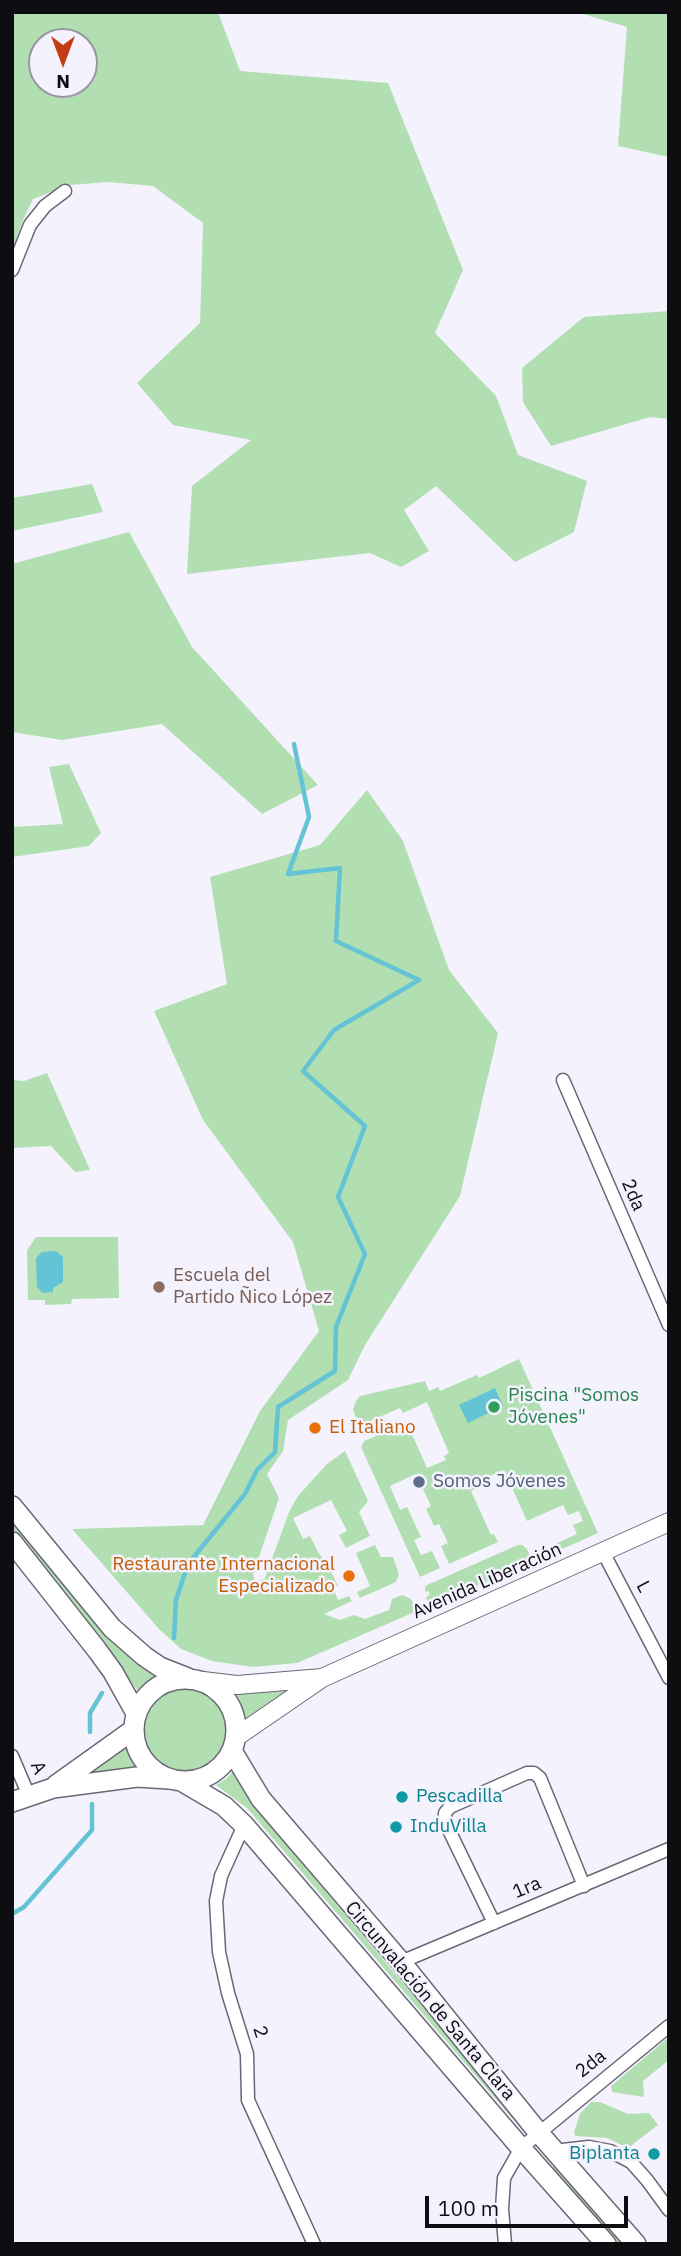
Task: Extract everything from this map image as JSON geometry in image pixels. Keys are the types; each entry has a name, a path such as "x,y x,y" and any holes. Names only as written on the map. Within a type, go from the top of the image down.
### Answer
{"main road":[{"path":"12,1506 112,1628 160,1667 218,1690 229,1703 236,1720 234,1744 224,1764 212,1774 198,1780 137,1777 53,1788 21,1799"},
{"name":"Avenida Liberación","path":"234,1744 322,1678 669,1522"},
{"path":"12,1542 113,1672 134,1721 135,1746 143,1761 155,1772 176,1781"},
{"name":"Avenida Liberación","path":"196,1680 237,1685 322,1678"},
{"path":"53,1788 134,1721 144,1698 156,1687 172,1680 196,1680"},
{"name":"Circunvalación de Santa Clara","path":"234,1744 261,1799 401,1962 554,2151 636,2244"},
{"name":"Circunvalación de Santa Clara","path":"176,1781 224,1806 244,1825 606,2244"}],"street":[{"path":"12,270 30,225 45,206 65,191"},
{"name":"2da","path":"563,1080 669,1325"},
{"name":"L","path":"603,1552 669,1678"},
{"name":"A","path":"12,1756 21,1799"},
{"path":"494,1923 445,1822 445,1813 450,1807 527,1773 534,1773 540,1778 584,1886"},
{"name":"2","path":"244,1825 221,1876 216,1901 219,1952 228,1993 247,2054 248,2099 314,2244"},
{"name":"1ra","path":"401,1962 669,1849"},
{"name":"2da","path":"505,2244 502,2209 504,2178 521,2148 669,2026"},
{"path":"554,2151 589,2147 610,2151 631,2162 669,2210"}],"green space":[{"path":"12,12 218,12 240,71 388,83 463,270 435,333 496,396 518,455 587,481 574,532 515,562 436,486 404,510 429,551 401,567 370,553 187,574 192,486 251,440 173,425 137,383 200,323 203,223 153,186 108,182 70,185 33,199 12,251"},
{"path":"576,12 669,12 669,157 618,146 627,27"},
{"path":"669,311 669,419 650,417 551,446 523,402 522,368 584,317"},
{"path":"92,484 103,512 12,531 12,498"},
{"path":"129,532 192,647 318,785 262,814 162,724 62,740 12,732 12,564"},
{"path":"69,764 101,833 89,846 12,857 12,827 63,824 49,767"},
{"path":"367,790 403,841 449,970 498,1033 460,1196 365,1345 348,1380 288,1420 283,1451 267,1474 279,1498 253,1575 256,1583 265,1578 289,1512 298,1496 327,1464 345,1451 368,1501 359,1512 370,1536 346,1548 339,1535 347,1531 331,1500 293,1518 303,1539 310,1536 328,1566 338,1586 333,1588 338,1600 349,1596 352,1601 324,1614 340,1620 354,1615 365,1619 389,1610 392,1599 402,1595 411,1599 417,1611 297,1663 253,1667 212,1661 181,1649 159,1629 72,1529 203,1525 260,1411 319,1331 293,1242 203,1120 154,1011 227,984 210,877 320,845"},
{"path":"47,1073 90,1170 75,1172 51,1146 12,1148 12,1080 24,1081"},
{"path":"36,1237 118,1237 119,1298 72,1299 71,1304 45,1305 45,1300 28,1300 27,1250"},
{"path":"519,1359 598,1533 549,1555 546,1548 577,1534 573,1525 583,1521 579,1511 568,1515 563,1505 527,1521 504,1470 492,1475 486,1484 471,1491 491,1535 494,1534 498,1542 449,1564 441,1546 448,1543 439,1524 434,1526 426,1509 431,1506 416,1474 390,1486 400,1510 407,1507 421,1537 414,1540 421,1555 432,1551 440,1568 420,1577 361,1447 364,1441 407,1423 427,1468 446,1460 444,1456 449,1453 427,1402 403,1413 400,1408 359,1426 353,1410 356,1401 360,1396 425,1381 429,1391 438,1387 440,1391 477,1375 479,1378"},
{"path":"12,1517 156,1675 137,1690 12,1527"},
{"path":"375,1545 381,1557 393,1557 399,1574 396,1582 360,1598 357,1592 370,1586 356,1553"},
{"path":"518,1545 527,1549 532,1562 429,1606 426,1598 430,1594 425,1592 427,1585"},
{"path":"300,1686 249,1723 235,1692"},
{"path":"186,1688 202,1691 216,1700 225,1714 228,1730 225,1746 216,1760 202,1769 186,1772 170,1769 156,1760 147,1746 144,1730 147,1714 156,1700 170,1691"},
{"path":"124,1741 137,1769 79,1776"},
{"path":"236,1768 252,1804 515,2119 247,1808 216,1785"},
{"path":"669,2037 669,2060 643,2081 644,2097 612,2092 611,2086"},
{"path":"591,2102 600,2102 628,2114 649,2113 658,2125 628,2148 607,2138 575,2136 580,2114"},
{"path":"554,2164 625,2244 617,2244 553,2169"}],"water":[{"path":"56,1251 63,1257 63,1282 53,1288 53,1292 43,1293 37,1287 36,1258 42,1252"},
{"path":"495,1388 503,1406 468,1423 459,1405"}],"waterway":[{"path":"174,1638 176,1600 188,1564 245,1494 257,1470 275,1452 278,1407 335,1371 336,1327 365,1254 338,1197 365,1126 303,1071 334,1030 419,980 336,941 340,868 288,874 309,817 294,744"},
{"path":"90,1732 90,1713 102,1693"},
{"path":"12,1914 24,1907 92,1830 92,1804"}],"place":[{"name":"Escuela del Partido Ñico López","path":"159,1287"},
{"name":"Piscina \"Somos Jóvenes\"","path":"494,1407"},
{"name":"El Italiano","path":"315,1428"},
{"name":"Somos Jóvenes","path":"419,1482"},
{"name":"Restaurante Internacional Especializado","path":"349,1576"},
{"name":"Pescadilla","path":"402,1797"},
{"name":"InduVilla","path":"396,1827"},
{"name":"Biplanta","path":"654,2154"}]}
